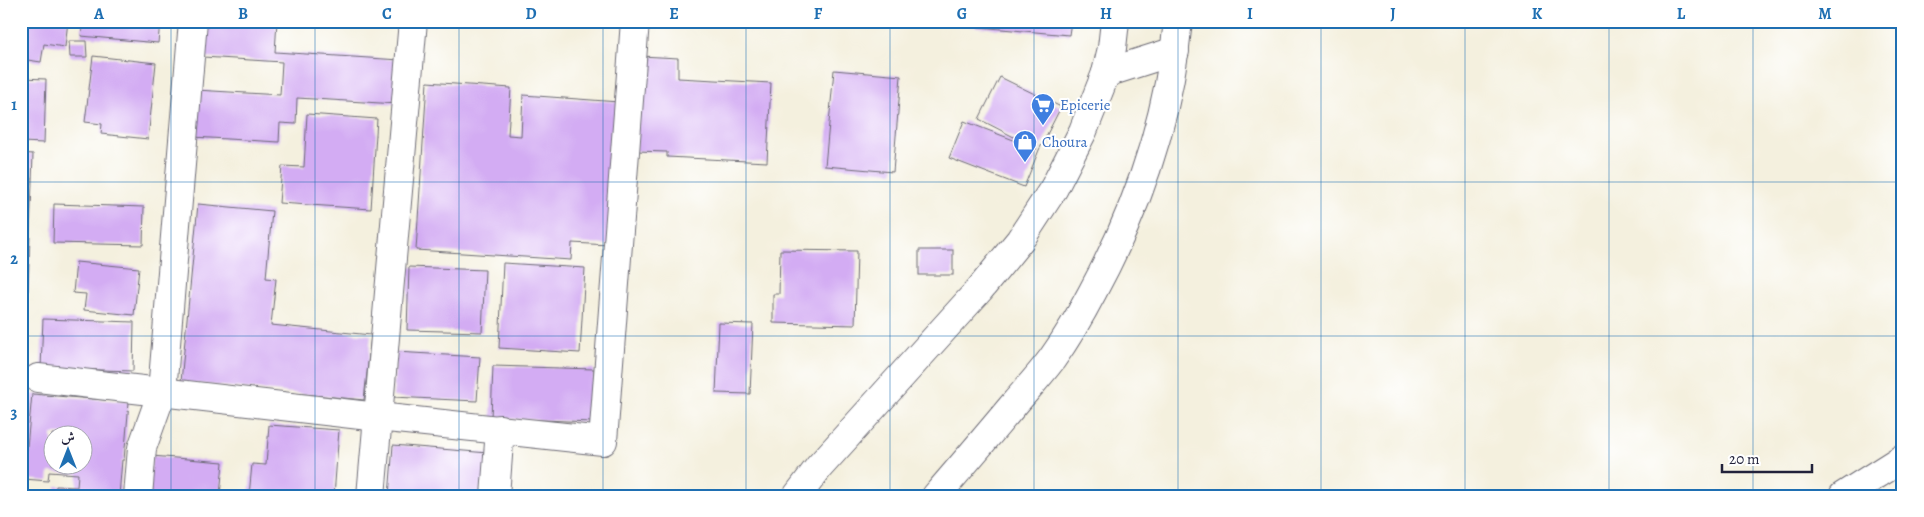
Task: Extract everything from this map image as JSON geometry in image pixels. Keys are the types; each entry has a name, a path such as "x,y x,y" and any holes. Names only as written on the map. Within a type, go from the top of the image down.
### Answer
{"main road":[{"path":"138,496 142,448 162,392 193,21"},
{"path":"371,496 413,21"},
{"path":"38,378 603,441 635,21"},
{"path":"797,496 819,467 980,289 1020,240 1054,188 1083,132 1106,73 1112,48 1115,21"},
{"path":"936,496 1052,359 1082,312 1108,263 1131,212 1149,160 1164,105 1175,51 1178,21"},
{"path":"1106,73 1175,51"},
{"path":"495,496 500,429"},
{"path":"1843,496 1903,458"}],"building":[{"path":"21,21 68,21 65,47 44,44 41,62 21,59"},
{"path":"83,21 160,21 158,43 81,36"},
{"path":"205,21 277,21 275,52 400,60 397,104 297,98 296,124 280,123 279,142 193,137 196,90 280,95 282,62 203,57"},
{"path":"946,21 1071,21 1069,35 945,24"},
{"path":"69,41 86,41 87,57 70,57"},
{"path":"93,56 156,63 148,139 101,134 102,124 85,122"},
{"path":"641,56 678,58 678,78 771,83 767,162 667,157 667,152 636,151"},
{"path":"834,70 901,76 893,172 825,166"},
{"path":"1000,77 1061,107 1039,150 1024,187 949,158 964,121 1037,149 979,119"},
{"path":"21,78 46,79 44,143 21,142"},
{"path":"427,82 511,88 508,135 521,136 523,95 619,102 609,245 572,243 571,260 416,250"},
{"path":"307,114 377,119 371,209 279,203 282,166 304,167"},
{"path":"21,153 33,154 28,291 21,291"},
{"path":"54,204 144,207 143,245 53,243"},
{"path":"198,204 272,211 266,278 276,279 271,325 371,335 364,400 181,382"},
{"path":"780,250 857,251 855,325 773,323 773,294 779,294"},
{"path":"919,250 953,250 953,275 919,275"},
{"path":"76,262 139,268 134,315 84,310 86,294 73,293"},
{"path":"503,263 585,268 580,353 499,348"},
{"path":"409,267 485,270 482,332 407,330"},
{"path":"43,319 134,322 133,371 41,368"},
{"path":"719,323 753,324 750,394 716,393"},
{"path":"396,352 480,357 477,401 393,397"},
{"path":"493,366 594,369 592,422 491,418"},
{"path":"32,394 129,402 119,496 55,496 56,486 77,487 78,474 92,474 92,424 42,424 42,474 49,474 48,481 24,479"},
{"path":"269,425 339,430 334,496 249,496 252,464 266,465"},
{"path":"393,445 488,453 485,496 389,496"},
{"path":"152,456 223,462 220,496 148,496"}],"place":[{"name":"Epicerie","path":"1043,126"},
{"name":"Choura","path":"1025,163"}]}
